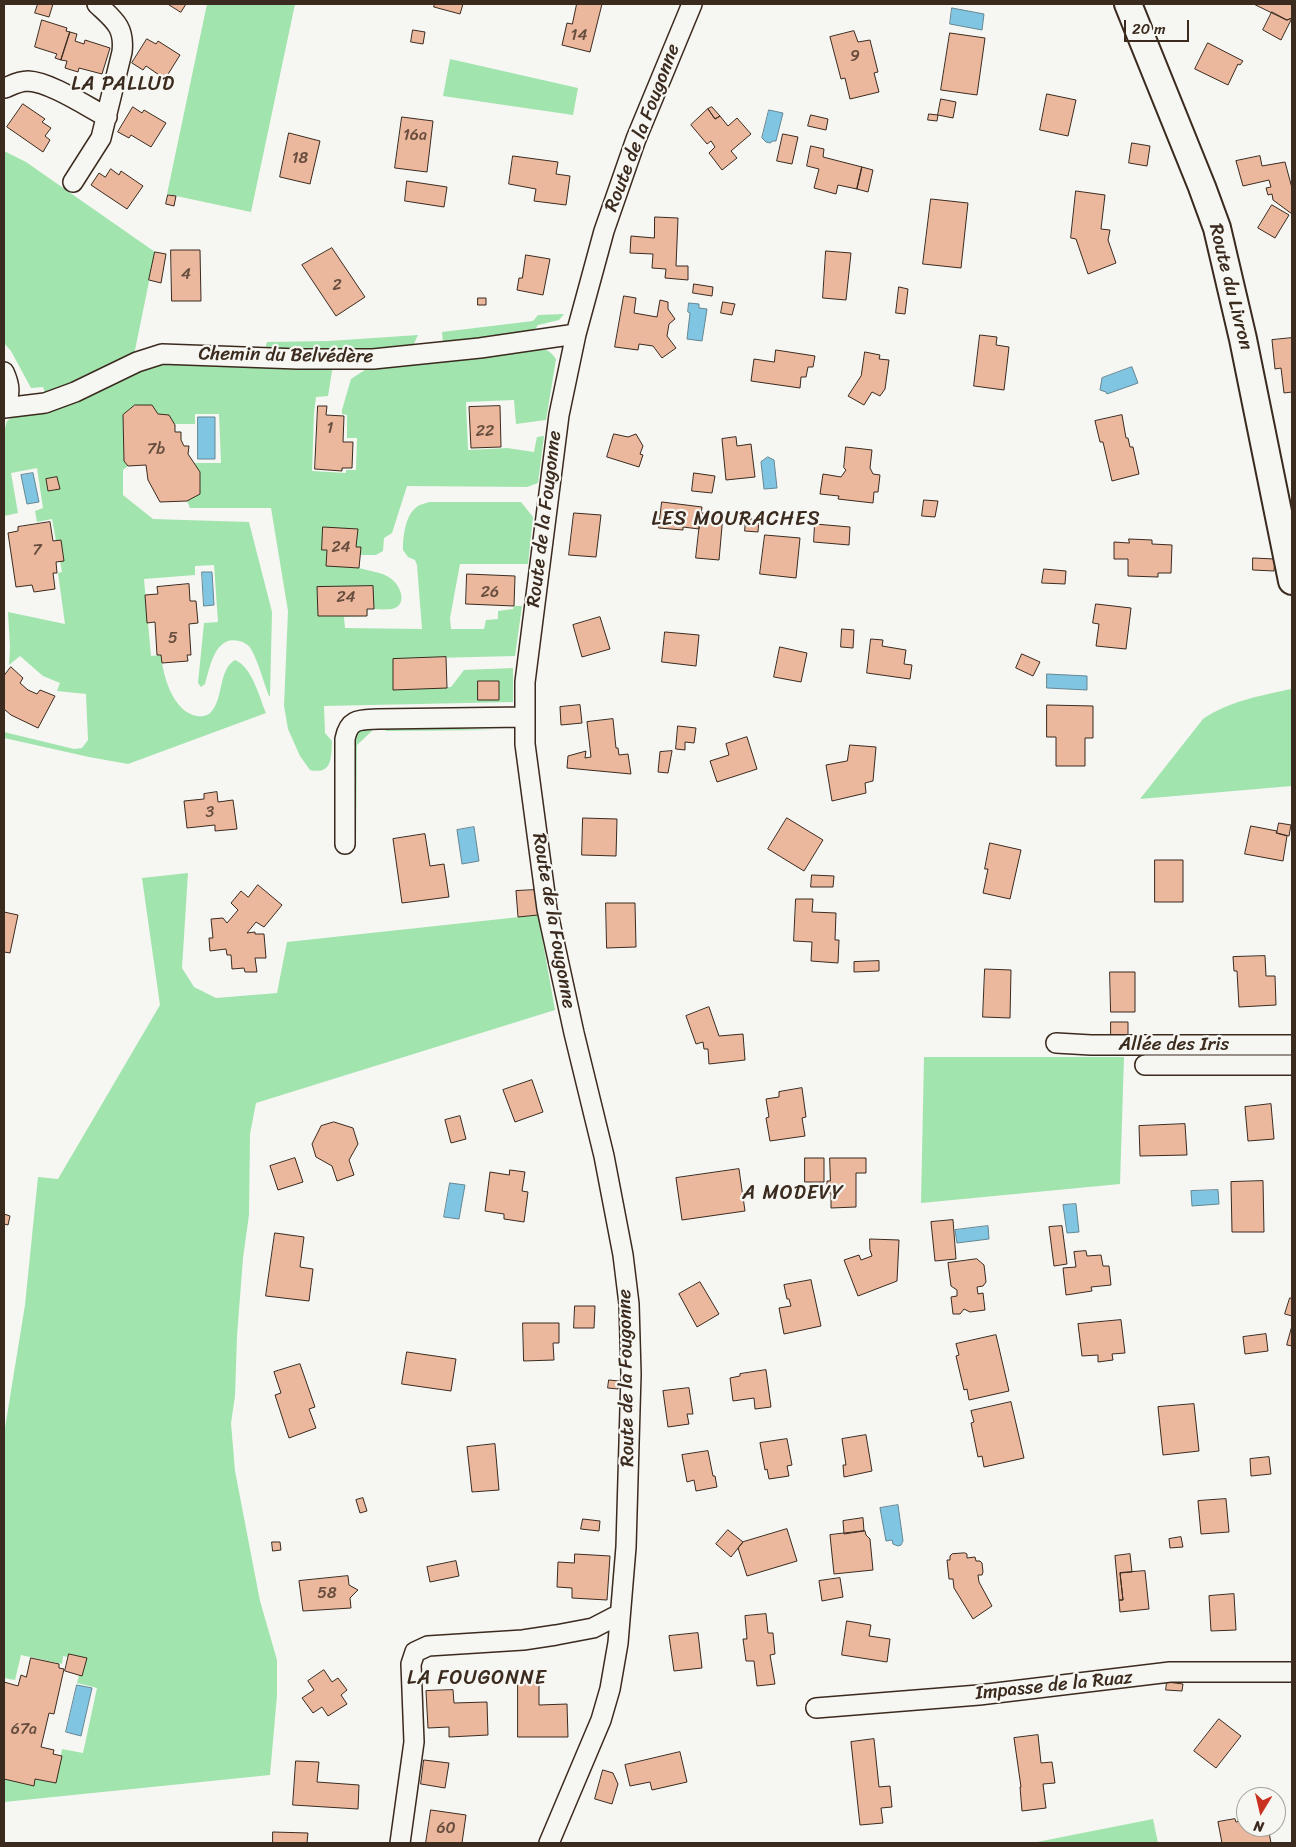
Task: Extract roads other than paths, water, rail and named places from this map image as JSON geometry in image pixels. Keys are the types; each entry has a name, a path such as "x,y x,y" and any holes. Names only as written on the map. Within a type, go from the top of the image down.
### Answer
{"street":[{"path":"73,182 97,145 104,129 122,52 122,31 115,21 97,4"},
{"name":"Route de la Fougonne","path":"549,1843 601,1720 618,1643 627,1520 631,1374 629,1304 623,1255 604,1156 572,1026 547,909 525,744 525,682 558,415 576,334 610,213 636,139 692,4"},
{"name":"Route du Livron","path":"1128,4 1199,178 1217,228 1243,339 1292,582"},
{"path":"5,88 18,82 39,83 107,117"},
{"name":"Chemin du Belvédère","path":"4,408 45,403 75,392 126,369 137,362 162,354 298,359 373,359 480,348 576,334"},
{"path":"4,372 9,383 10,392 4,408"},
{"path":"345,844 344,739 352,723 357,720 378,719 525,717"},
{"name":"Allée des Iris","path":"1056,1042 1092,1045 1292,1045"},
{"name":"Allée des Iris","path":"1145,1065 1292,1066"},
{"path":"400,1843 414,1742 411,1664 416,1652 428,1646 523,1640 556,1635 592,1628 620,1614"},
{"name":"Impasse de la Ruaz","path":"816,1708 979,1695 1170,1672 1292,1672"}],"water":[{"path":"952,8 984,14 982,30 950,24"},
{"path":"769,110 783,113 776,141 770,143 762,138"},
{"path":"689,303 699,304 699,308 707,309 702,341 687,339 690,313 688,312"},
{"path":"1132,367 1138,383 1107,394 1100,390 1102,378"},
{"path":"198,417 215,417 215,459 198,459"},
{"path":"768,457 774,460 777,488 764,489 761,462"},
{"path":"33,473 39,502 27,504 21,475"},
{"path":"202,572 212,572 214,605 204,606"},
{"path":"1047,674 1087,676 1087,690 1047,688"},
{"path":"474,827 479,861 462,864 457,830"},
{"path":"450,1183 465,1185 459,1219 444,1217"},
{"path":"1218,1190 1219,1204 1192,1206 1191,1191"},
{"path":"1076,1204 1079,1232 1067,1233 1063,1205"},
{"path":"988,1226 989,1239 957,1243 955,1230"},
{"path":"898,1505 903,1541 898,1546 893,1544 892,1540 886,1541 880,1508"},
{"path":"77,1685 92,1688 81,1736 66,1732"}],"district":[{"name":"LA PALLUD","path":"123,85"},
{"name":"LES MOURACHES","path":"736,520"},
{"name":"A MODEVY","path":"793,1194"},
{"name":"LA FOUGONNE","path":"477,1679"}]}
